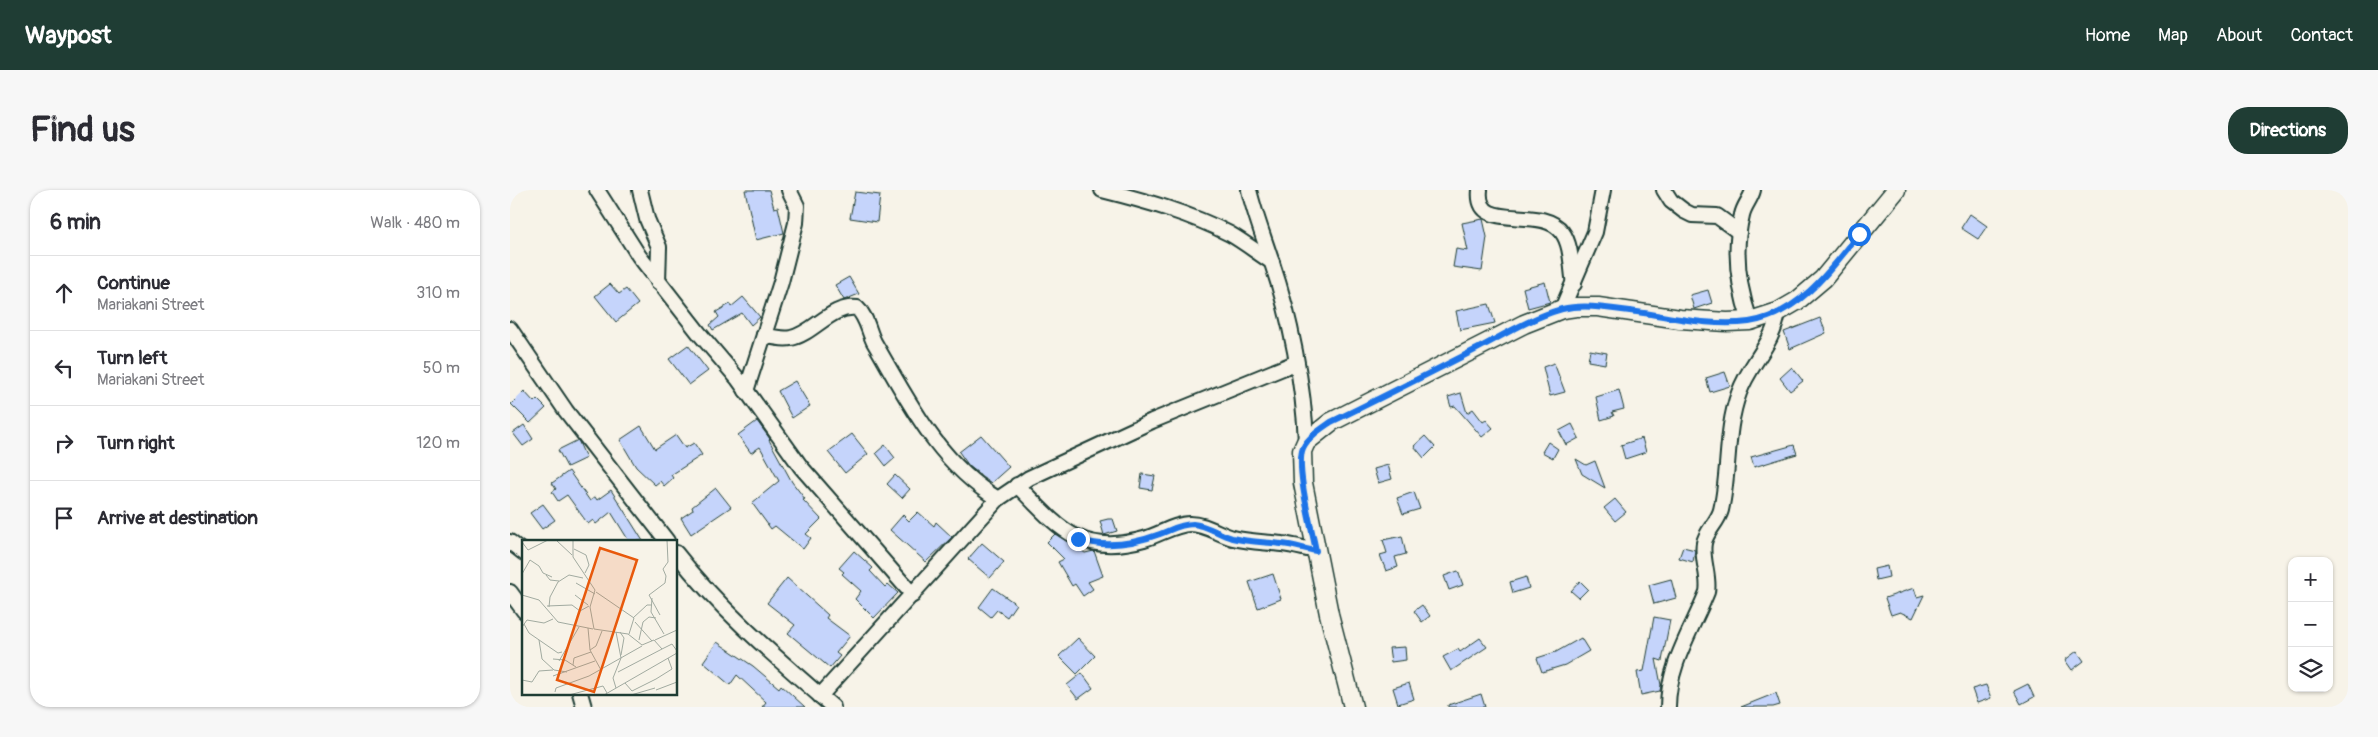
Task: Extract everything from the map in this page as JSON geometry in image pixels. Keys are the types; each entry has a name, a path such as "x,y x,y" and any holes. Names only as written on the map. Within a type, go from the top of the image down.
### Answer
{"street":[{"path":"597,190 658,282 746,391 801,467 913,595"},
{"path":"640,190 647,219 659,247 658,282"},
{"path":"746,391 796,223 797,206 789,190"},
{"path":"1102,190 1161,205 1199,220 1232,235 1272,262"},
{"path":"1249,190 1259,229 1272,262 1290,328 1305,412 1306,442 1302,451 1303,483 1316,551 1353,707"},
{"path":"1480,190 1480,201 1484,210 1492,215 1541,218 1554,223 1563,232 1568,244 1574,284"},
{"path":"1562,309 1595,232 1603,190"},
{"path":"1664,190 1671,201 1684,211 1692,215 1718,216 1740,232"},
{"path":"1750,322 1738,278 1742,215 1753,190"},
{"path":"1306,442 1331,422 1524,324 1562,309 1598,307 1680,319 1750,322 1778,312 1797,301 1823,279 1896,190"},
{"path":"764,335 791,338 835,312 850,307 857,308 867,323 873,340 925,430 971,480 998,499"},
{"path":"1668,707 1671,681 1678,658 1707,592 1709,583 1704,546 1705,538 1721,510 1730,430 1739,393 1776,326 1778,312"},
{"path":"510,329 530,361 566,411 666,540"},
{"path":"820,696 998,499 1017,485 1138,427 1295,363"},
{"path":"1017,485 1049,517 1078,539 1092,544 1130,543 1161,534 1181,525 1191,524 1208,527 1233,538 1285,544 1316,551"},
{"path":"510,542 522,551"},
{"path":"678,556 696,579 730,613 833,707"},
{"path":"510,592 522,608"},
{"path":"580,694 584,707"}],"building":[{"path":"745,190 769,190 774,208 778,207 784,233 756,240"},
{"path":"855,192 880,195 877,222 850,218"},
{"path":"1970,214 1987,226 1978,239 1961,228"},
{"path":"1483,219 1487,237 1482,271 1453,267 1456,249 1468,251 1462,223"},
{"path":"849,277 859,294 844,300 835,285"},
{"path":"1545,282 1550,302 1528,308 1523,288"},
{"path":"610,284 619,294 626,289 638,304 616,322 595,296"},
{"path":"1708,290 1712,303 1694,309 1690,295"},
{"path":"743,297 760,317 751,325 742,313 713,330 710,325 719,317 716,312 730,304 731,307"},
{"path":"1489,304 1495,323 1460,330 1456,311"},
{"path":"1820,318 1826,333 1790,349 1784,332"},
{"path":"688,345 708,371 689,385 669,359"},
{"path":"1590,350 1607,353 1605,364 1588,361"},
{"path":"1554,363 1565,392 1550,396 1543,367"},
{"path":"1792,367 1803,381 1790,391 1780,378"},
{"path":"1725,372 1730,386 1710,392 1706,378"},
{"path":"795,381 810,406 792,418 778,391"},
{"path":"1619,390 1624,409 1612,412 1614,416 1601,420 1596,397"},
{"path":"524,391 534,402 537,399 546,408 530,423 511,404"},
{"path":"1461,393 1467,413 1473,409 1483,422 1486,420 1493,428 1482,437 1455,406 1451,407 1448,397"},
{"path":"757,421 770,439 792,482 805,499 803,500 821,519 806,534 811,538 803,549 775,526 771,529 752,503 779,481 760,447 751,453 738,435"},
{"path":"1572,424 1579,438 1566,445 1559,431"},
{"path":"524,425 533,439 523,446 513,433"},
{"path":"641,426 655,449 676,435 685,448 694,443 702,455 671,475 673,478 664,486 660,481 655,485 636,467 620,440"},
{"path":"852,434 868,454 845,473 828,452"},
{"path":"981,435 1009,467 991,483 969,466 959,452"},
{"path":"1425,436 1435,447 1424,458 1414,446"},
{"path":"1642,438 1646,452 1625,459 1621,445"},
{"path":"578,440 586,458 567,467 558,450"},
{"path":"1548,442 1558,449 1553,458 1542,452"},
{"path":"885,445 895,458 886,466 876,453"},
{"path":"1794,445 1797,454 1754,467 1751,457"},
{"path":"1576,459 1586,465 1595,461 1605,488 1582,474"},
{"path":"1388,465 1392,479 1378,483 1374,469"},
{"path":"569,471 590,501 595,497 597,500 611,490 642,540 628,540 611,512 596,524 593,520 588,524 567,495 558,501 552,492 556,489 552,483"},
{"path":"1142,474 1155,476 1152,490 1140,488"},
{"path":"895,475 910,489 902,498 887,484"},
{"path":"716,488 731,507 691,534 681,518 693,510 692,507"},
{"path":"1414,492 1420,509 1403,514 1397,498"},
{"path":"1615,499 1626,512 1615,521 1604,508"},
{"path":"543,504 555,520 542,529 530,513"},
{"path":"918,512 934,526 936,522 952,537 926,562 890,530 903,515 909,521"},
{"path":"1113,519 1117,531 1104,535 1100,521"},
{"path":"1055,534 1085,553 1094,551 1103,576 1088,582 1093,589 1083,596 1075,584 1072,586 1058,562 1064,559 1047,542"},
{"path":"1402,536 1406,554 1395,557 1398,567 1386,571 1380,555 1387,553 1383,540"},
{"path":"982,543 1004,562 990,578 968,559"},
{"path":"1683,547 1695,550 1693,562 1679,558"},
{"path":"854,551 873,568 870,571 885,587 888,584 898,593 874,618 855,599 861,591 842,574 844,572 839,568"},
{"path":"1887,566 1889,577 1876,580 1874,569"},
{"path":"1458,571 1463,585 1449,590 1444,576"},
{"path":"1273,574 1281,599 1258,608 1249,582"},
{"path":"1526,577 1529,588 1513,593 1510,582"},
{"path":"787,578 828,615 826,618 850,636 836,653 840,656 830,668 788,633 795,625 767,603"},
{"path":"1671,579 1676,598 1654,604 1649,585"},
{"path":"1580,581 1588,589 1579,598 1571,591"},
{"path":"993,588 1016,604 1007,617 997,610 991,617 979,607"},
{"path":"1914,588 1917,597 1924,595 1913,618 1900,612 1891,615 1885,598"},
{"path":"1422,605 1430,616 1422,622 1414,611"},
{"path":"1654,617 1670,620 1662,661 1656,659 1661,685 1660,691 1641,695 1637,672 1644,671"},
{"path":"1078,638 1095,656 1077,674 1059,656"},
{"path":"1480,638 1487,647 1451,671 1443,657 1458,649 1460,652"},
{"path":"1581,638 1589,651 1565,665 1542,672 1537,658 1556,652"},
{"path":"717,642 753,666 779,688 781,685 805,707 762,707 766,702 737,675 730,685 703,662"},
{"path":"1405,647 1406,660 1391,662 1389,648"},
{"path":"2077,651 2084,661 2072,670 2065,660"},
{"path":"1082,673 1093,688 1078,699 1067,685"},
{"path":"1409,683 1414,699 1398,704 1393,688"},
{"path":"2028,684 2034,697 2021,704 2014,691"},
{"path":"1986,685 1991,698 1977,703 1972,689"},
{"path":"1776,693 1780,705 1773,707 1741,707"},
{"path":"1481,694 1485,707 1448,707 1448,705"}],"route":[{"path":"1078,539 1092,544 1130,543 1161,534 1181,525 1199,524 1233,538 1285,544 1316,551 1303,483 1302,451 1306,442 1331,422 1524,324 1562,309 1598,307 1680,319 1727,322 1750,322 1762,318 1778,312 1797,301 1823,279 1859,234"}]}
